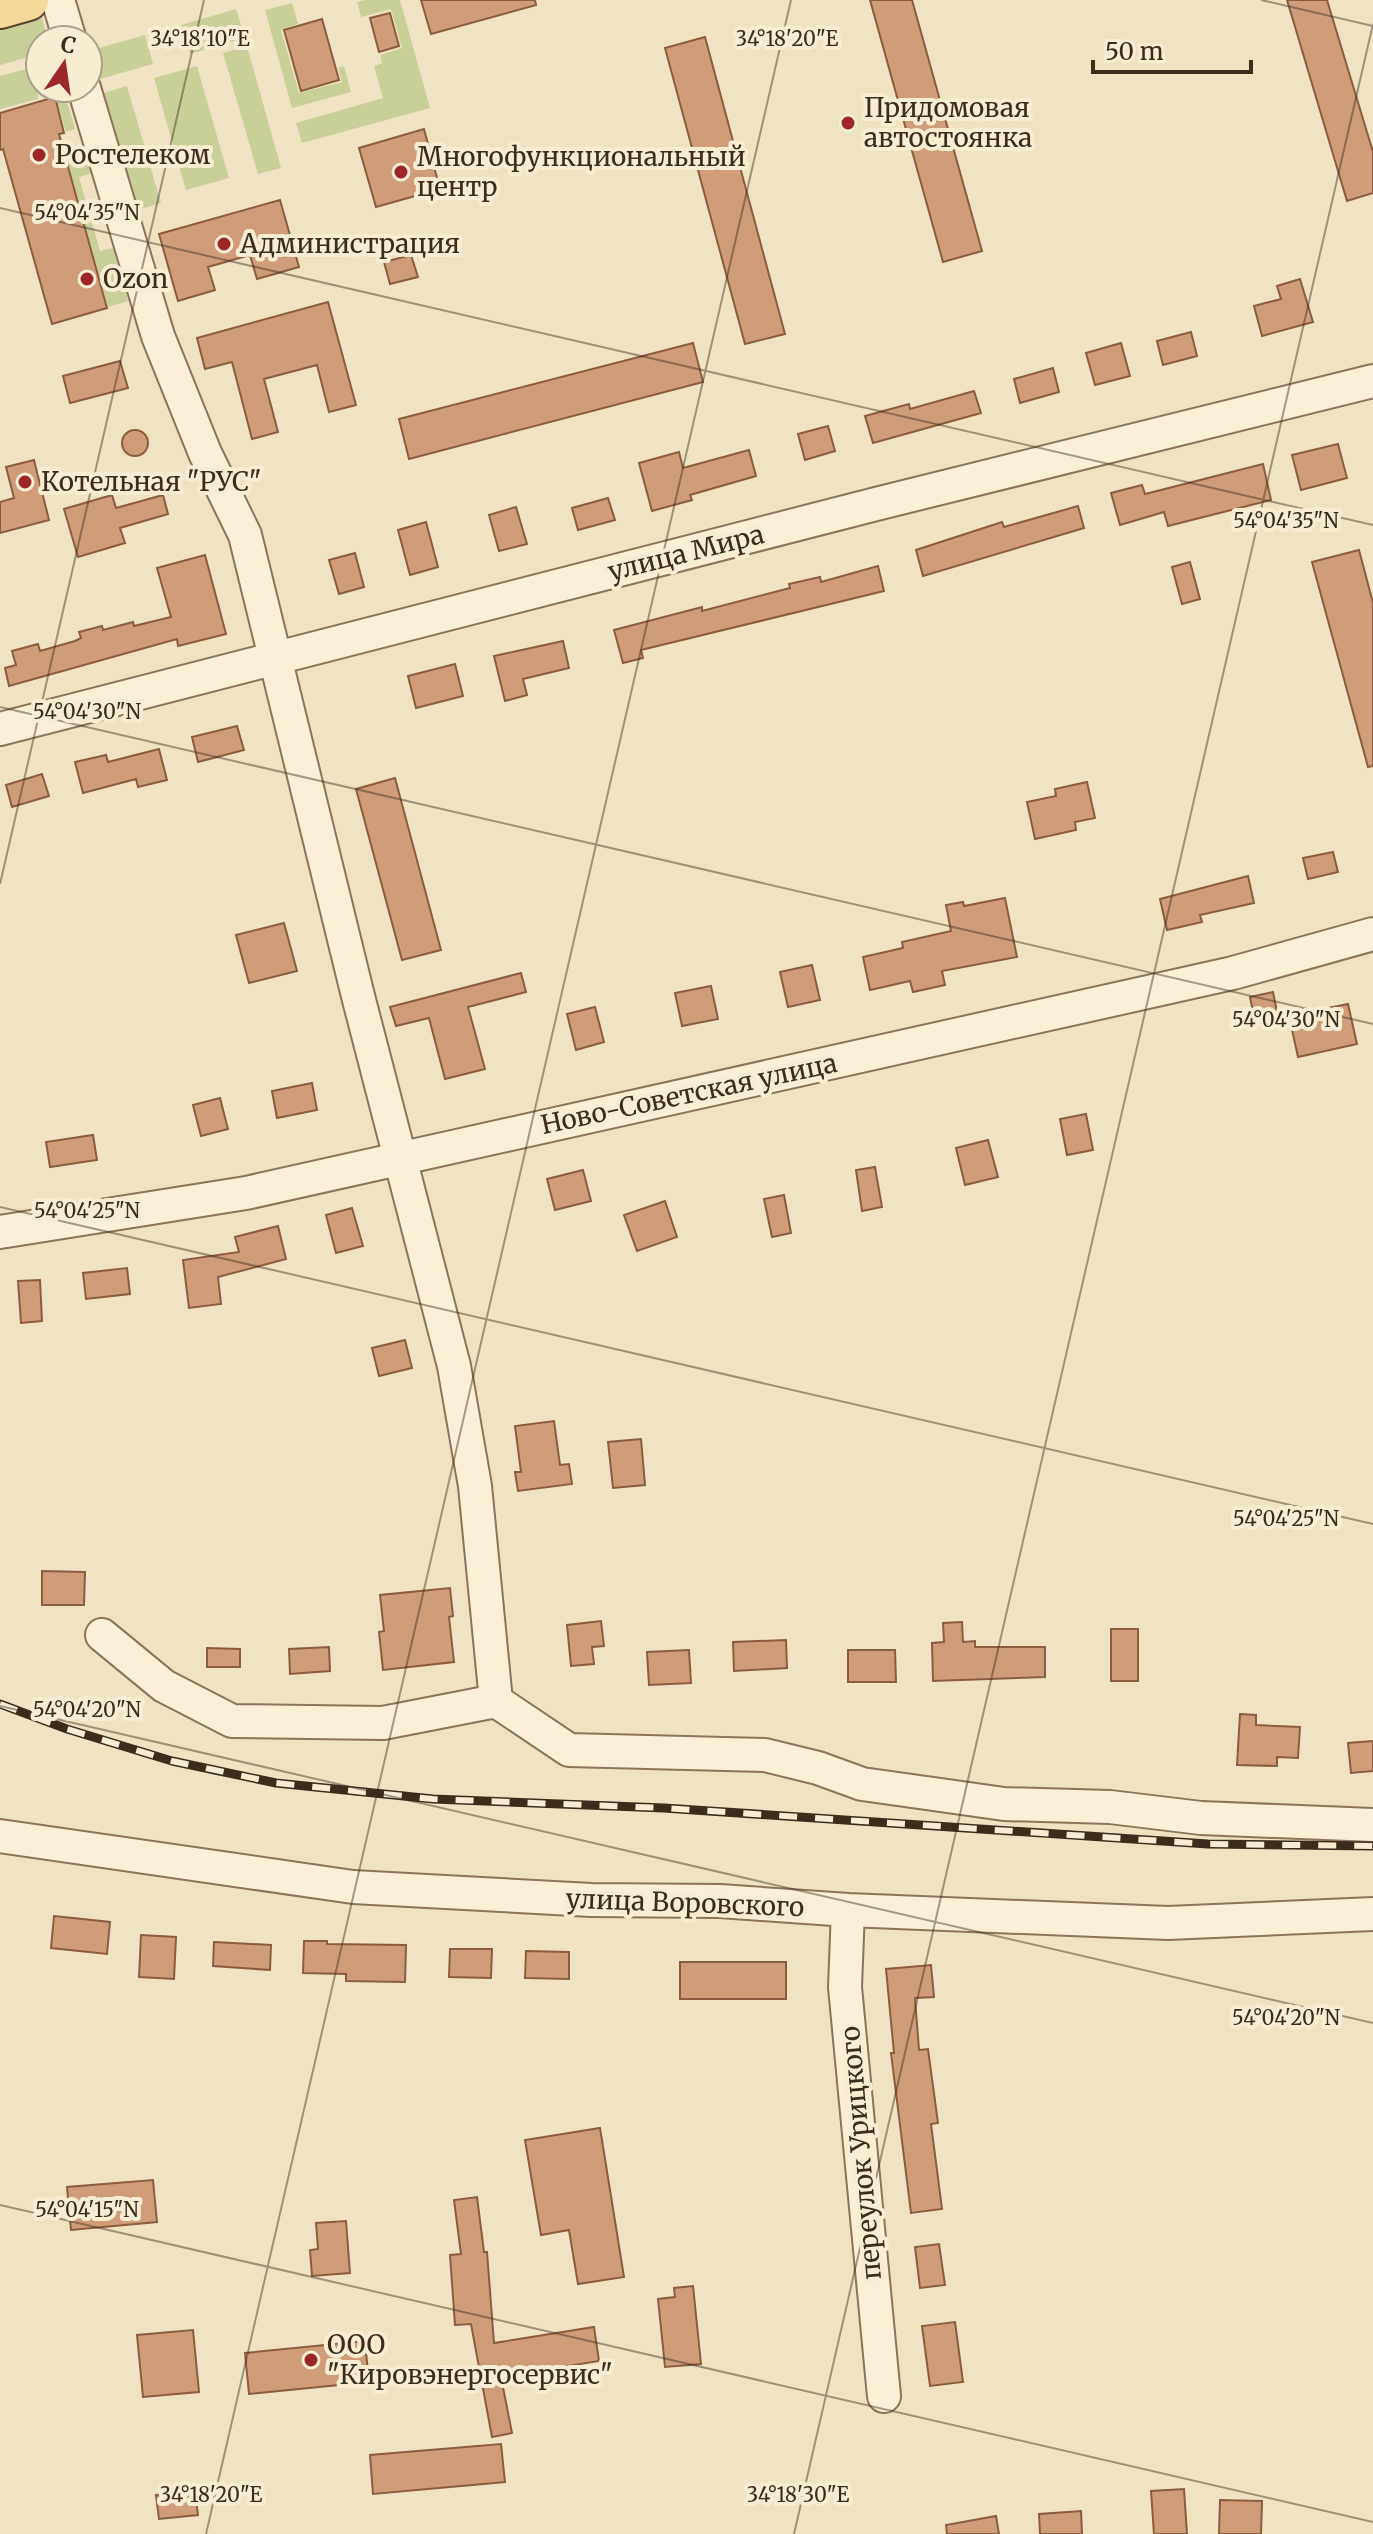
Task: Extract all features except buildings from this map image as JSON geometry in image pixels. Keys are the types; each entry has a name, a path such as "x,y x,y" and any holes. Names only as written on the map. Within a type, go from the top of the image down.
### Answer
{"main road":[{"path":"0,8 28,0"}],"street":[{"path":"58,0 65,24"},
{"path":"89,104 158,336 205,453 245,535 399,1158 454,1366 475,1486 496,1701"},
{"name":"улица Мира","path":"0,729 864,507 1373,381"},
{"name":"Ново-Советская улица","path":"0,1232 246,1193 1233,973 1373,934"},
{"path":"102,1635 164,1686 232,1721 383,1723 496,1701 569,1750 765,1755 818,1768 862,1784 1004,1804 1110,1807 1201,1818 1373,1825"},
{"name":"улица Воровского","path":"0,1836 353,1887 591,1900 720,1901 848,1910 1168,1923 1373,1914"},
{"name":"переулок Урицкого","path":"848,1910 845,1987 884,2396"}],"green space":[{"path":"400,0 430,108 302,143 296,123 383,98 374,66 382,63 380,55 402,48 391,9 361,17 357,2"},
{"path":"292,3 298,24 281,30 299,93 342,82 338,68 344,66 351,92 292,108 265,10"},
{"path":"39,6 44,24 24,24 24,58 0,65 0,17"},
{"path":"236,9 245,38 190,54 181,25"},
{"path":"145,35 153,64 104,78 104,47"},
{"path":"247,46 281,168 258,174 223,53"},
{"path":"197,66 229,178 186,190 154,78"},
{"path":"24,69 24,103 0,109 0,76"},
{"path":"127,86 161,203 137,210 104,93"},
{"path":"58,104 68,104 75,129 66,132"},
{"path":"87,155 92,173 79,177 100,251 113,248 128,301 108,307 67,161"}],"railway":[{"path":"0,1704 67,1729 172,1761 276,1783 433,1799 664,1808 1208,1844 1373,1846"}],"place":[{"name":"Придомовая автостоянка","path":"848,123"},
{"name":"Ростелеком","path":"39,155"},
{"name":"Многофункциональный центр","path":"401,172"},
{"name":"Администрация","path":"224,244"},
{"name":"Ozon","path":"87,279"},
{"name":"Котельная \"РУС\"","path":"25,482"},
{"name":"ООО \"Кировэнергосервис\"","path":"311,2360"}]}
